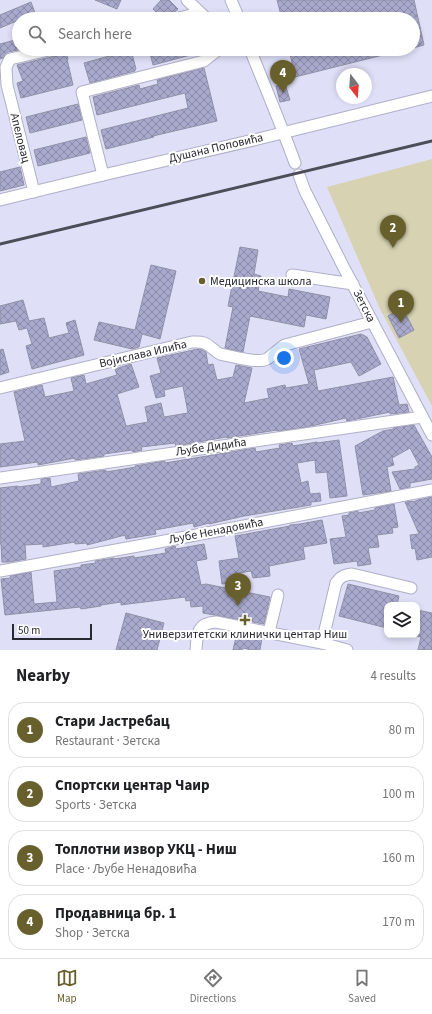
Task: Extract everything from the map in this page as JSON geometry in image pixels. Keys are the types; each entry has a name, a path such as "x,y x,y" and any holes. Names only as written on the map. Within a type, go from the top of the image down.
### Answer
{"street":[{"path":"187,0 200,12"},
{"path":"231,0 236,12"},
{"name":"Апеловац","path":"23,56 10,59 6,67 3,86 34,192"},
{"path":"103,175 82,92 204,61 210,56"},
{"path":"252,56 284,132 295,163"},
{"name":"Душана Поповића","path":"0,200 432,96"},
{"name":"Зетска","path":"299,175 305,191 372,322 432,435"},
{"path":"292,275 353,284"},
{"name":"Војислава Илића","path":"0,388 192,342 207,343 220,354 256,361 263,360 269,358 279,348 285,345 372,322"},
{"name":"Љубе Дидића","path":"0,478 422,417"},
{"name":"Љубе Ненадовића","path":"0,571 432,490"},
{"path":"322,643 336,583 340,577 352,574 410,588"},
{"path":"269,632 278,596"},
{"path":"196,650 197,637 203,625 209,622 216,622 322,643 347,650"}],"shaded area":[{"path":"432,159 432,406 380,309 327,187"}],"building":[{"path":"95,0 121,0 117,9"},
{"path":"161,0 169,0 178,9 174,12 156,12 153,9"},
{"path":"277,0 414,0 417,12 280,12"},
{"path":"31,2 35,12 12,12 12,23 0,28 0,15"},
{"path":"420,27 424,45 420,46"},
{"path":"12,41 12,51 8,52 3,58 0,59 0,44"},
{"path":"55,56 67,56 73,85 21,98 17,83 23,81 17,65"},
{"path":"109,56 133,56 136,69 135,71 90,83 84,63"},
{"path":"151,56 187,56 153,65"},
{"path":"290,56 379,56 295,77"},
{"path":"204,68 217,121 106,149 101,130 188,108 185,93 97,115 93,97 139,85 140,89 158,84 157,80"},
{"path":"285,84 290,100 280,102 276,86"},
{"path":"78,104 82,120 30,133 26,117"},
{"path":"86,137 90,153 38,166 34,150"},
{"path":"20,167 24,185 0,191 0,172"},
{"path":"240,247 258,250 254,274 261,276 258,291 288,297 289,289 330,297 326,319 306,315 304,327 250,316 243,352 225,348 233,307 228,306"},
{"path":"151,265 176,271 160,339 142,334 139,347 132,349 94,340 99,322 135,330"},
{"path":"23,300 29,321 44,318 49,338 69,333 66,323 75,320 84,355 32,369 26,346 32,344 27,328 19,330 16,321 0,324 0,306"},
{"path":"400,309 402,314 405,313 414,330 399,338 388,316"},
{"path":"361,334 367,337 381,364 359,376 351,362 314,370 318,391 393,377 399,405 407,404 409,412 390,414 390,412 347,421 346,418 307,427 226,437 176,446 175,443 141,447 142,450 133,452 132,450 104,454 104,456 75,460 75,458 38,465 38,462 0,467 0,444 25,441 14,392 42,385 45,397 74,391 71,378 84,375 86,384 117,375 115,369 131,364 139,387 117,394 126,426 148,422 145,407 161,403 164,417 188,413 183,386 164,390 165,396 156,398 150,376 161,373 157,358 198,349 202,350 206,352 208,365 213,364 217,380 233,377 236,365 252,368 244,403 269,398 267,389 285,385 286,388 309,384 299,349"},
{"path":"3,349 9,372 0,375 0,350"},
{"path":"414,425 432,457 432,479 410,483 410,487 400,489 392,472 415,469 415,467 419,465 410,448 392,458 394,465 387,467 391,491 363,495 355,446 383,431"},
{"path":"339,440 347,496 330,498 327,472 316,473 315,460 297,463 301,483 308,481 310,494 320,493 321,501 311,502 311,505 244,516 194,527 193,523 155,530 156,534 126,539 125,535 87,545 87,543 75,544 75,542 43,547 43,544 25,545 26,559 2,562 0,544 0,488 41,484 41,479 50,478 51,487 79,481 78,474 106,470 106,472 165,461 165,463 255,448 256,452 280,448 279,445 292,443 293,446"},
{"path":"432,497 432,557 417,560 415,548 412,549 410,535 419,534 405,502 413,502"},
{"path":"394,504 398,527 392,528 393,533 377,535 379,547 368,548 371,564 358,566 357,561 334,564 330,539 346,537 342,516 358,511 358,513 375,510 375,508"},
{"path":"322,520 327,543 303,547 305,559 269,566 270,576 253,578 251,571 233,574 235,582 222,584 219,561 239,558 235,536"},
{"path":"204,544 207,559 196,561 201,585 206,584 270,597 264,624 203,613 203,606 191,607 190,600 186,601 185,597 121,605 121,602 81,609 80,607 5,615 1,579 11,578 10,576 31,572 34,604 57,602 54,571 81,567 81,565 96,563 95,561 134,556 134,558 166,553 165,549 175,546 176,549"},
{"path":"348,584 399,596 398,602 384,602 384,627 339,616"},
{"path":"420,611 432,613 432,650 418,650 421,637"},
{"path":"126,613 164,623 157,650 116,650"},
{"path":"237,633 262,638 260,650 243,648 242,650 233,650"}],"railway":[{"path":"0,244 432,141"}],"place":[{"name":"Продавница бр. 1","path":"283,93"},
{"name":"Спортски центар Чаир","path":"393,248"},
{"name":"Медицинска школа","path":"202,281"},
{"name":"Стари Јастребац","path":"401,323"},
{"name":"Топлотни извор УКЦ - Ниш","path":"238,606"},
{"name":"Универзитетски клинички центар Ниш","path":"245,620"}]}
